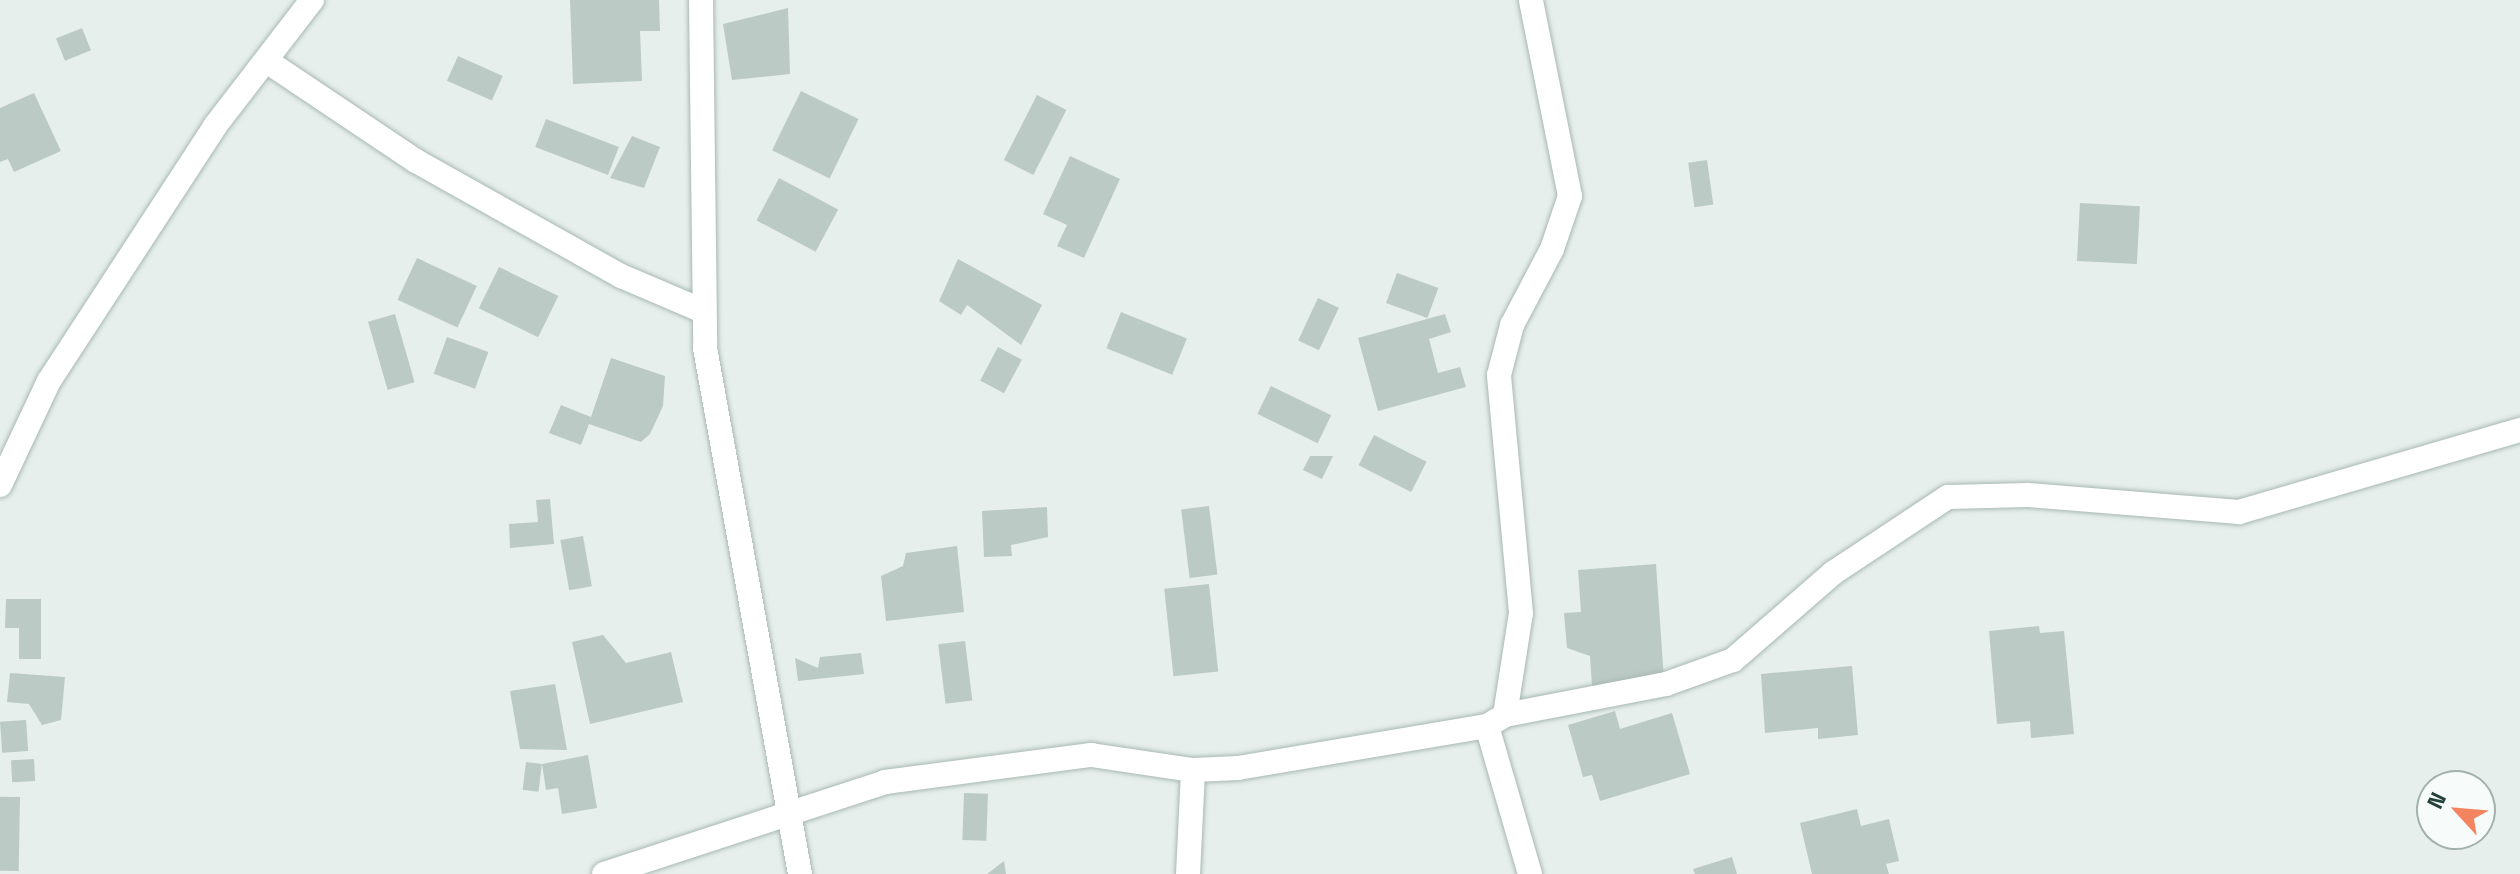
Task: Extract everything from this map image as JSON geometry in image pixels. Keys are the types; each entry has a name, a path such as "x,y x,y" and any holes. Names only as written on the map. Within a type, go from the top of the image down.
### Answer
{"street":[{"path":"0,485 49,381 215,126 268,62 312,0"},
{"path":"701,0 703,311 787,815 800,874"},
{"path":"1530,874 1496,720 1521,613 1499,375 1517,310 1552,249 1570,196 1531,0"},
{"path":"268,62 416,161 621,276 703,311"},
{"path":"604,874 885,782 1015,763 1116,756 1193,770 1496,720 1666,684 1733,660 1833,573 1948,497 2028,495 2239,512 2520,430"},
{"path":"1188,874 1193,770"}],"building":[{"path":"570,0 659,0 660,31 640,31 642,81 573,84"},
{"path":"788,8 790,74 732,80 723,24"},
{"path":"82,28 91,50 65,61 56,38"},
{"path":"458,56 503,76 492,101 447,81"},
{"path":"801,91 859,119 830,178 772,150"},
{"path":"34,93 61,151 14,172 8,159 0,162 0,108"},
{"path":"1037,95 1066,110 1033,175 1004,160"},
{"path":"546,119 619,147 608,175 535,147"},
{"path":"632,136 660,147 644,188 610,178"},
{"path":"1070,156 1120,179 1084,258 1057,246 1067,225 1043,214"},
{"path":"1707,160 1713,205 1694,207 1688,163"},
{"path":"779,178 838,209 816,252 756,220"},
{"path":"2080,203 2140,206 2137,264 2077,261"},
{"path":"417,258 477,286 457,328 398,300"},
{"path":"958,259 1042,305 1021,345 967,305 961,315 939,301"},
{"path":"499,267 558,296 538,337 479,308"},
{"path":"1397,273 1438,288 1427,318 1386,303"},
{"path":"1318,298 1339,308 1319,350 1298,341"},
{"path":"1121,312 1187,339 1172,375 1106,348"},
{"path":"395,314 415,382 388,390 368,322"},
{"path":"1445,314 1451,332 1429,339 1438,373 1460,367 1466,387 1378,411 1358,338"},
{"path":"447,337 488,352 475,389 434,374"},
{"path":"998,347 1022,360 1004,393 980,381"},
{"path":"611,358 665,376 663,406 650,434 641,442 589,424 581,445 549,433 561,405 591,417"},
{"path":"1271,386 1331,415 1318,443 1257,414"},
{"path":"1374,435 1427,462 1411,492 1359,465"},
{"path":"1310,456 1333,456 1322,479 1303,470"},
{"path":"550,499 554,544 510,548 509,524 538,522 536,500"},
{"path":"1209,506 1217,574 1190,578 1181,509"},
{"path":"1047,507 1048,537 1011,545 1012,556 984,557 982,511"},
{"path":"583,536 592,586 569,590 560,540"},
{"path":"957,546 964,612 886,621 881,576 903,566 906,553"},
{"path":"1656,564 1664,680 1592,686 1590,656 1567,648 1564,613 1581,612 1578,570"},
{"path":"1209,584 1218,672 1173,676 1164,589"},
{"path":"6,599 41,599 41,659 19,659 19,628 5,628"},
{"path":"2039,626 2040,633 2064,631 2074,734 2031,738 2030,721 1997,724 1989,631"},
{"path":"603,635 626,663 671,652 683,702 590,724 572,642"},
{"path":"965,641 972,701 946,704 938,644"},
{"path":"861,653 864,674 798,681 795,658 818,668 820,657"},
{"path":"1852,666 1858,735 1818,739 1818,728 1765,733 1761,674"},
{"path":"10,673 65,677 61,720 42,725 29,704 7,702"},
{"path":"555,684 567,750 520,749 510,691"},
{"path":"1615,711 1620,729 1672,713 1690,774 1600,801 1592,775 1583,777 1568,725"},
{"path":"26,720 28,751 2,753 0,722"},
{"path":"588,755 597,808 562,814 558,788 546,790 542,764"},
{"path":"34,759 35,781 12,782 11,760"},
{"path":"526,762 542,764 538,792 523,790"},
{"path":"964,793 988,794 986,841 962,840"},
{"path":"0,797 20,797 19,871 0,871"},
{"path":"1857,809 1861,826 1889,819 1899,861 1886,864 1889,874 1812,874 1800,823"},
{"path":"1732,857 1737,874 1695,874 1693,869"},
{"path":"1004,861 1006,874 987,874"}]}
